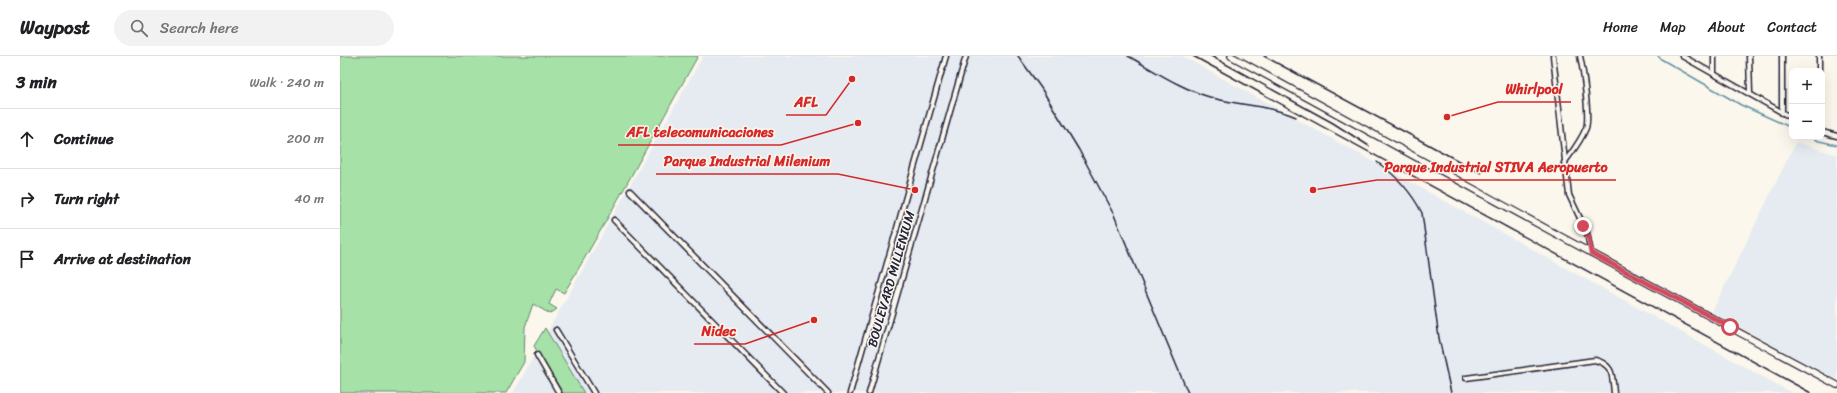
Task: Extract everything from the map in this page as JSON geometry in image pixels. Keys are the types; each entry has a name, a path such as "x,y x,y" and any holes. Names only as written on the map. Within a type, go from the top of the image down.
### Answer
{"street":[{"name":"BOULEVARD MILLENIUM","path":"850,393 946,56"},
{"name":"BOULEVARD MILLENIUM","path":"868,393 966,56"},
{"path":"1231,56 1591,253 1837,385"},
{"path":"1553,56 1564,163 1569,195 1587,233 1591,253"},
{"path":"1564,163 1582,137 1587,126 1587,112 1580,56"},
{"path":"1682,56 1789,116"},
{"path":"1714,56 1714,74"},
{"path":"1749,56 1750,94"},
{"path":"1782,56 1782,112"},
{"path":"1819,56 1819,68"},
{"path":"1825,133 1837,136"},
{"path":"630,190 828,393"},
{"path":"614,220 783,393"},
{"path":"556,330 594,393"},
{"path":"537,355 559,393"},
{"path":"1466,378 1595,360 1603,362 1611,370 1614,393"}],"shaded area":[{"path":"703,56 1182,56 1792,393 513,393"},
{"path":"1796,142 1837,155 1837,380 1712,312"}],"green space":[{"path":"340,56 698,56 564,293 556,289 549,304 557,309 550,314 533,304 525,327 524,362 506,393 340,393"},
{"path":"545,328 584,393 563,393 534,346"}],"waterway":[{"path":"1658,56 1741,105 1789,127"},
{"path":"1817,140 1837,145"}],"railway":[{"path":"1018,56 1041,88 1079,150 1114,215 1188,393"},
{"path":"1128,56 1169,80 1202,95 1223,101 1275,110 1296,117"},
{"path":"1193,56 1811,393"},
{"path":"1211,56 1333,123 1369,146"},
{"path":"1264,56 1481,173"},
{"path":"1377,162 1403,184 1422,213 1439,338 1451,393"}],"place":[{"name":"AFL","path":"852,79"},
{"name":"Whirlpool","path":"1447,117"},
{"name":"AFL telecomunicaciones","path":"858,123"},
{"name":"Parque Industrial Milenium","path":"915,190"},
{"name":"Parque Industrial STIVA Aeropuerto","path":"1313,190"},
{"name":"Nidec","path":"814,320"}],"route":[{"path":"1583,226 1589,239 1591,253 1730,327"}]}
